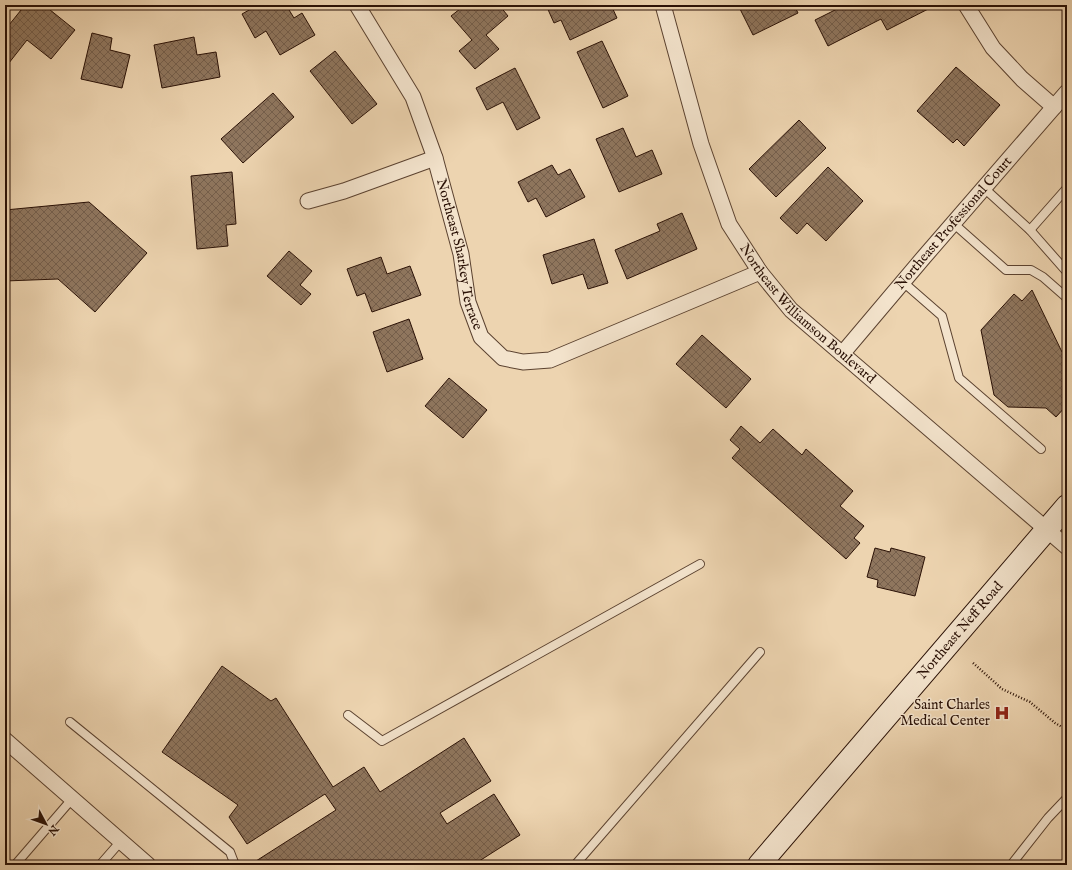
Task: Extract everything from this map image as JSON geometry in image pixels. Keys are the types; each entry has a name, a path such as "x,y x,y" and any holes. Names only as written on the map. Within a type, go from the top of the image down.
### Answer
{"main road":[{"name":"Northeast Neff Road","path":"759,865 1067,506"}],"street":[{"name":"Northeast Sharkey Terrace","path":"357,5 414,97 435,158 461,254 468,302 481,337 503,358 523,362 550,360 760,272"},
{"name":"Northeast Williamson Boulevard","path":"663,5 701,144 729,224 760,272 791,310 1067,547"},
{"path":"966,5 993,48 1022,79 1054,107"},
{"name":"Northeast Professional Court","path":"842,354 1067,92"},
{"path":"308,201 344,191 435,158"},
{"path":"5,740 148,865"}],"lane":[{"path":"984,188 1030,230 1067,272"},
{"path":"1030,230 1067,188"},
{"path":"953,223 1006,270 1031,270 1043,277 1067,298"},
{"path":"903,282 942,316 959,378 1041,449"},
{"path":"348,715 382,741 700,564"},
{"path":"575,865 760,652"},
{"path":"70,722 230,852 235,865"},
{"path":"1011,865 1048,818 1067,798"},
{"path":"15,865 72,799"},
{"path":"100,865 121,841"}],"path":[{"path":"973,663 1002,688 1030,702 1055,723 1067,730"}],"building":[{"path":"25,5 44,5 75,30 51,59 27,40 5,68 5,30"},
{"path":"258,5 286,5 294,18 302,13 315,35 280,55 266,31 255,38 242,14"},
{"path":"465,5 499,5 508,16 486,35 499,49 475,69 459,51 472,40 451,16"},
{"path":"546,5 611,5 617,18 570,40 561,20 554,23"},
{"path":"738,5 794,5 798,13 753,35"},
{"path":"845,5 936,5 887,30 881,19 828,46 815,20"},
{"path":"92,33 112,38 110,50 130,55 122,88 81,79"},
{"path":"194,37 197,55 216,52 220,77 162,88 154,45"},
{"path":"602,41 628,96 603,108 577,52"},
{"path":"335,51 377,104 352,124 310,71"},
{"path":"956,67 1000,105 964,146 957,139 953,143 917,111"},
{"path":"515,68 540,118 517,130 503,102 487,110 476,88"},
{"path":"273,93 294,117 243,163 221,139"},
{"path":"799,120 826,148 776,197 749,169"},
{"path":"623,128 636,157 652,150 662,174 619,192 596,139"},
{"path":"552,165 558,175 570,169 585,197 546,217 536,198 528,202 518,182"},
{"path":"828,167 863,201 826,241 807,223 797,234 780,218"},
{"path":"232,172 236,224 226,225 228,246 197,249 191,176"},
{"path":"89,202 147,253 95,312 58,279 5,281 5,210"},
{"path":"682,213 697,249 627,279 615,250 660,231 657,224"},
{"path":"594,239 608,283 588,289 583,274 552,284 543,255"},
{"path":"289,251 312,271 300,285 311,294 301,305 267,276"},
{"path":"381,257 387,274 410,266 421,295 372,312 365,293 357,296 347,269"},
{"path":"1032,290 1062,352 1067,356 1067,405 1056,417 1046,408 1008,407 994,395 981,330 1014,294 1022,301"},
{"path":"409,319 423,359 387,372 373,332"},
{"path":"702,335 751,379 726,408 676,364"},
{"path":"449,378 487,410 463,438 425,406"},
{"path":"741,426 760,443 773,429 802,455 806,449 853,491 840,506 864,526 854,538 860,543 846,559 732,458 740,449 730,440"},
{"path":"875,548 890,552 891,548 925,557 915,596 877,587 878,580 867,577"},
{"path":"222,666 271,701 276,698 333,787 364,767 380,792 464,738 491,781 440,813 447,824 494,794 520,835 473,865 258,865 256,861 336,810 325,794 247,844 229,817 238,805 162,752"}],"place":[{"name":"Saint Charles Medical Center","path":"1002,713"}]}
